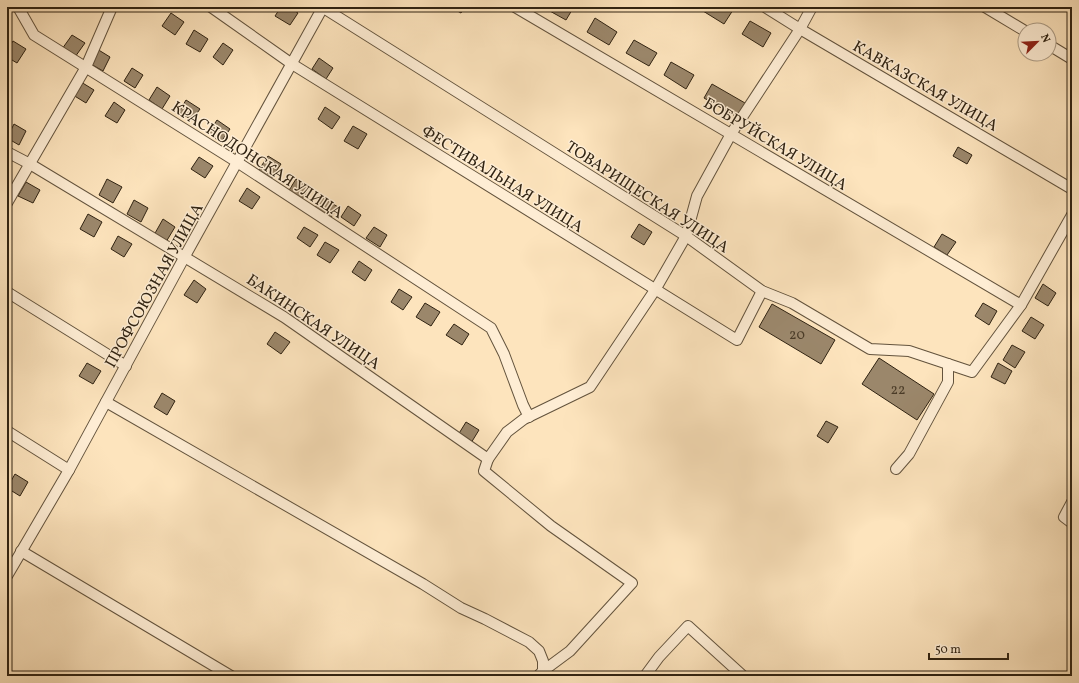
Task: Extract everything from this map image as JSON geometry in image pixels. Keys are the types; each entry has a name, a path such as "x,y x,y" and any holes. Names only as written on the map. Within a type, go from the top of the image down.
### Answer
{"street":[{"name":"КРАСНОДОНСКАЯ УЛИЦА","path":"18,7 34,35 237,162 491,328 504,354 523,405 529,416"},
{"path":"7,203 86,67 112,7"},
{"name":"ФЕСТИВАЛЬНАЯ УЛИЦА","path":"211,7 292,64 737,340 762,291"},
{"name":"ПРОФСОЮЗНАЯ УЛИЦА","path":"7,576 69,470 322,7"},
{"name":"ТОВАРИЩЕСКАЯ УЛИЦА","path":"322,7 686,236 762,291 792,303 870,349 909,352 972,372 1021,305"},
{"name":"БОБРУЙСКАЯ УЛИЦА","path":"515,7 1021,305"},
{"name":"КАВКАЗСКАЯ УЛИЦА","path":"765,7 1072,189"},
{"path":"541,673 570,652 632,583 551,526 484,472 488,459 507,432 529,416 590,388 655,290 686,236 697,196 731,134 800,29 812,7"},
{"path":"985,7 1017,26"},
{"path":"1057,51 1072,59"},
{"name":"БАКИНСКАЯ УЛИЦА","path":"7,152 30,164 185,256 284,317 488,459"},
{"path":"1021,305 1072,215"},
{"path":"7,292 126,366"},
{"path":"896,469 909,454 948,382 948,364"},
{"path":"106,402 423,584 461,608 529,642 540,651 543,661 541,673"},
{"path":"7,431 69,470"},
{"path":"1068,520 1072,502"},
{"path":"21,551 231,676"},
{"path":"645,676 659,657 688,626 743,676"}],"building":[{"path":"281,7 289,7 298,13 290,25 275,16"},
{"path":"450,7 465,7 461,13"},
{"path":"550,7 567,7 572,10 566,20 548,10"},
{"path":"705,7 727,7 733,10 724,24 703,11"},
{"path":"171,13 184,22 175,35 162,26"},
{"path":"595,18 617,32 609,45 587,32"},
{"path":"750,21 771,33 763,47 742,34"},
{"path":"194,30 208,39 200,52 186,44"},
{"path":"72,35 85,43 75,57 62,49"},
{"path":"634,40 657,53 649,66 626,53"},
{"path":"13,41 26,49 17,63 7,57 7,51"},
{"path":"223,43 233,50 223,65 213,57"},
{"path":"97,49 110,57 103,71 89,63"},
{"path":"319,58 333,68 326,79 312,69"},
{"path":"671,62 694,75 686,89 664,75"},
{"path":"132,68 143,75 135,88 124,81"},
{"path":"81,82 94,90 86,103 73,95"},
{"path":"712,84 745,103 737,117 704,98"},
{"path":"157,87 170,96 162,109 149,100"},
{"path":"186,100 200,109 192,120 179,112"},
{"path":"114,102 125,110 117,123 105,116"},
{"path":"325,107 340,117 332,129 318,119"},
{"path":"217,120 230,129 221,142 208,134"},
{"path":"14,124 26,131 19,145 7,138"},
{"path":"353,126 367,134 358,149 344,141"},
{"path":"958,147 972,155 967,164 953,156"},
{"path":"268,156 281,164 271,179 258,171"},
{"path":"199,157 213,166 205,178 191,169"},
{"path":"107,179 122,187 113,203 99,195"},
{"path":"296,179 309,188 301,201 288,192"},
{"path":"26,182 40,190 33,203 18,196"},
{"path":"247,188 260,197 252,209 239,201"},
{"path":"322,197 338,207 330,219 314,209"},
{"path":"134,200 148,208 141,222 127,214"},
{"path":"348,206 361,215 354,226 341,217"},
{"path":"88,214 102,222 94,237 80,229"},
{"path":"163,219 175,227 166,242 154,235"},
{"path":"639,224 652,232 644,245 631,237"},
{"path":"304,227 318,235 310,247 297,238"},
{"path":"374,227 387,235 380,247 366,238"},
{"path":"942,234 956,242 947,255 934,247"},
{"path":"118,236 132,244 124,257 111,249"},
{"path":"325,242 339,250 330,263 317,255"},
{"path":"359,261 372,270 365,281 352,272"},
{"path":"194,280 206,289 197,303 184,295"},
{"path":"1043,284 1056,293 1048,306 1035,298"},
{"path":"399,289 412,297 403,310 391,302"},
{"path":"425,303 440,312 431,326 416,317"},
{"path":"983,303 997,311 989,325 975,316"},
{"path":"772,304 835,340 821,364 759,327"},
{"path":"1031,317 1044,325 1035,339 1022,331"},
{"path":"454,324 469,334 462,345 446,335"},
{"path":"275,332 290,342 281,354 267,344"},
{"path":"1012,345 1025,352 1015,368 1003,360"},
{"path":"879,358 934,394 917,420 862,384"},
{"path":"87,363 101,371 93,384 79,376"},
{"path":"998,363 1012,371 1005,384 991,377"},
{"path":"162,393 175,401 167,415 154,407"},
{"path":"826,421 838,427 828,443 817,436"},
{"path":"466,422 479,430 471,443 458,435"},
{"path":"15,474 28,482 20,496 7,488"}]}
